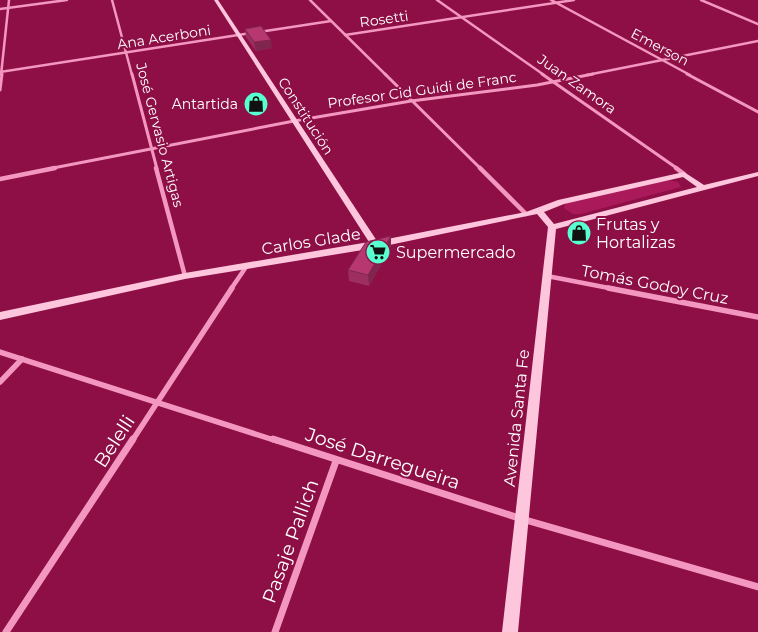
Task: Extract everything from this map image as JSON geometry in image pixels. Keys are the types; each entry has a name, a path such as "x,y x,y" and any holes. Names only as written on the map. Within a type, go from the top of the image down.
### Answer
{"street":[{"path":"0,90 9,0"},
{"path":"0,9 66,0"},
{"name":"José Gervasio Artigas","path":"112,0 185,276"},
{"name":"Constitución","path":"216,0 375,245"},
{"path":"310,0 526,214"},
{"name":"Juan Zamora","path":"437,0 703,188"},
{"name":"Emerson","path":"552,0 758,112"},
{"name":"Rosetti","path":"345,35 574,0"},
{"path":"701,0 758,24"},
{"name":"Ana Acerboni","path":"1,72 331,21"},
{"name":"Profesor Cid Guidi de Franc","path":"0,179 294,121 411,101 553,82 758,41"},
{"name":"Carlos Glade","path":"0,316 185,276 375,245 526,214 561,202 684,174"},
{"path":"539,211 552,227 758,174"},
{"name":"Avenida Santa Fe","path":"510,632 552,227"},
{"name":"Belelli","path":"6,632 246,266"},
{"name":"Tomás Godoy Cruz","path":"547,276 758,317"},
{"name":"José Darregueira","path":"0,352 522,519 758,587"},
{"path":"0,382 22,359"},
{"name":"Pasaje Pallich","path":"275,632 336,461"}],"shaded area":[{"path":"668,180 678,182 681,187 581,214 573,214 564,208 568,202"}],"building":[{"path":"261,26 271,40 254,42 245,29"},
{"path":"391,236 368,275 348,270 366,242"}],"place":[{"name":"Antartida","path":"256,104"},
{"name":"Frutas y Hortalizas","path":"579,233"},
{"name":"Supermercado","path":"378,252"}]}
